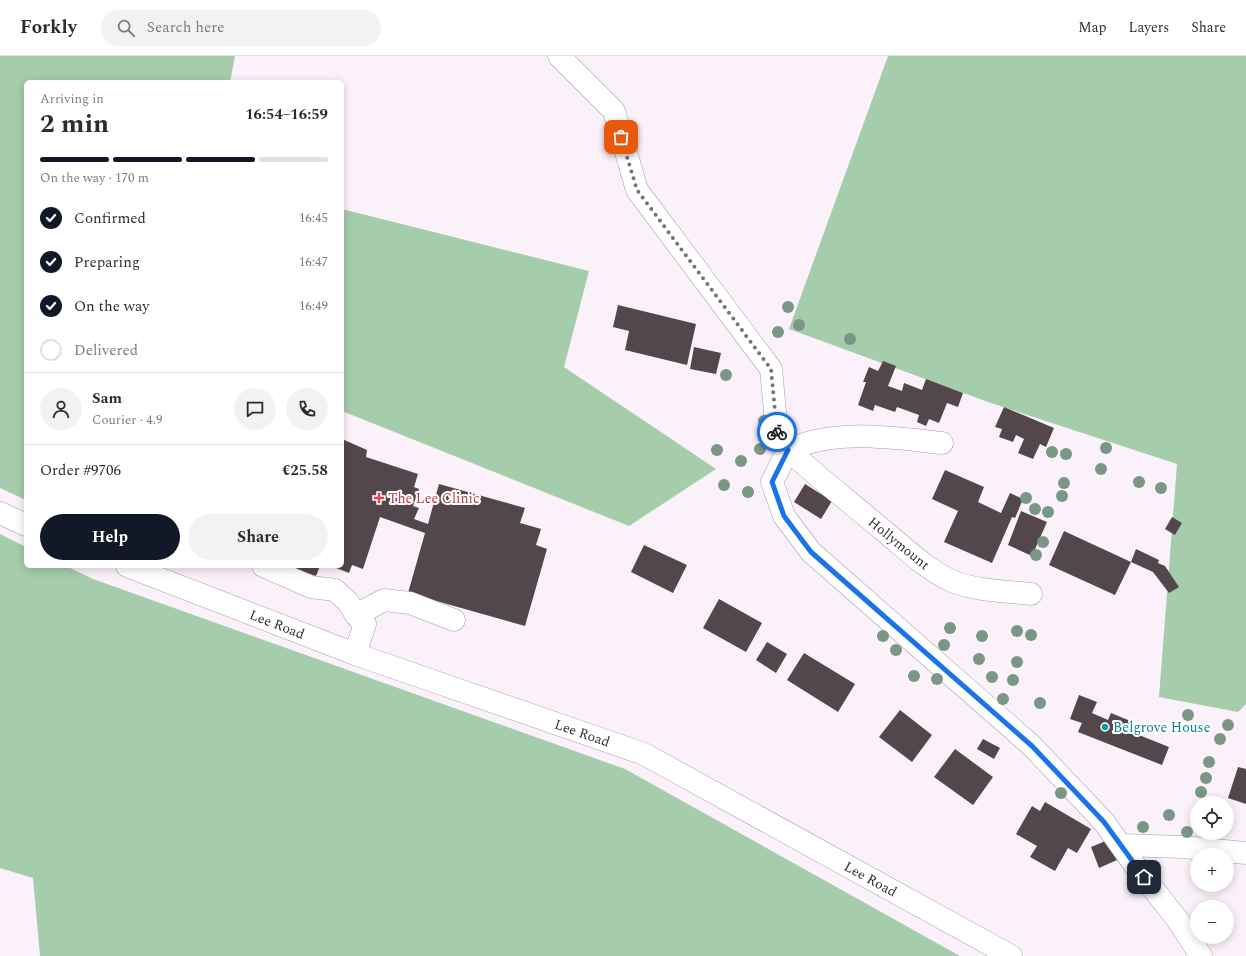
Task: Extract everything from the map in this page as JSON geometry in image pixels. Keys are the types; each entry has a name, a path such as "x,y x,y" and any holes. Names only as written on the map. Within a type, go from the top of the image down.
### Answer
{"street":[{"name":"Hollymount","path":"559,56 614,111 637,190 771,369 778,433 788,450 904,548 936,572 952,581 977,588 1031,594"},
{"path":"942,443 877,437 845,437 815,440 788,450 772,482 784,516 811,552 1032,746 1104,822 1136,867 1178,919 1201,956"},
{"path":"0,513 24,525"},
{"name":"Lee Road","path":"132,568 355,654 644,754 1011,956"},
{"path":"268,568 311,587 336,590 348,602 356,615 365,624 355,654"},
{"path":"356,615 384,600 410,603 454,620"},
{"path":"1121,845 1183,847 1246,853"}],"green space":[{"path":"0,56 235,56 230,80 24,80 24,499 0,488"},
{"path":"888,56 1246,56 1246,704 1238,712 1159,697 1177,464 988,402 789,329"},
{"path":"344,210 589,271 564,367 716,469 629,526 344,412"},
{"path":"0,534 24,546 24,568 70,568 93,579 625,769 960,956 40,956 33,878 0,868"}],"building":[{"path":"618,305 696,324 687,365 625,350 629,331 613,327"},
{"path":"694,347 721,353 716,374 690,369"},
{"path":"883,361 896,366 888,386 902,391 904,383 922,390 926,379 963,393 958,407 947,403 939,423 929,419 926,426 917,422 919,415 897,407 895,412 875,405 873,411 858,405 866,382 863,382 869,367 878,371"},
{"path":"1004,407 1054,428 1046,447 1040,444 1033,459 1018,453 1024,439 1016,435 1013,442 999,437 1002,429 995,427"},
{"path":"344,440 367,450 366,457 418,474 414,487 419,489 413,506 419,508 414,519 428,524 439,484 525,508 520,523 541,529 536,545 547,549 525,626 408,593 425,533 380,517 363,569 352,565 349,573 336,568 344,568"},
{"path":"945,470 984,487 978,502 1001,513 1010,493 1023,499 1015,518 1012,517 992,563 944,542 958,511 932,499"},
{"path":"805,484 832,501 821,519 794,502"},
{"path":"1021,511 1047,522 1032,556 1008,545"},
{"path":"1172,517 1182,523 1175,535 1165,529"},
{"path":"1064,531 1131,562 1115,595 1049,565"},
{"path":"644,545 687,565 673,593 631,572"},
{"path":"1136,549 1159,560 1158,563 1165,566 1179,587 1169,593 1153,572 1131,562"},
{"path":"294,568 319,568 316,576"},
{"path":"719,599 762,623 746,652 703,628"},
{"path":"767,642 787,654 776,673 756,660"},
{"path":"804,653 855,684 838,712 787,680"},
{"name":"Belgrove House","path":"1079,695 1097,702 1092,713 1108,720 1111,713 1133,722 1129,731 1169,747 1162,765 1078,732 1082,723 1070,719"},
{"path":"900,710 932,735 912,762 879,737"},
{"path":"983,739 1000,748 994,759 977,749"},
{"path":"955,749 993,777 973,805 934,777"},
{"path":"1238,767 1246,769 1246,804 1234,800 1234,796 1229,796"},
{"path":"1045,802 1091,829 1077,853 1068,848 1055,871 1030,857 1037,846 1016,834 1032,806 1040,811"},
{"path":"1108,840 1117,860 1099,868 1091,847"}],"way so far":[{"path":"621,137 637,190 771,369 777,432"}],"place":[{"name":"The Lee Clinic","path":"379,498"},
{"name":"Belgrove House","path":"1105,727"}],"route":[{"path":"777,432 788,450 772,482 784,516 811,552 1032,746 1104,822 1144,877"}]}
